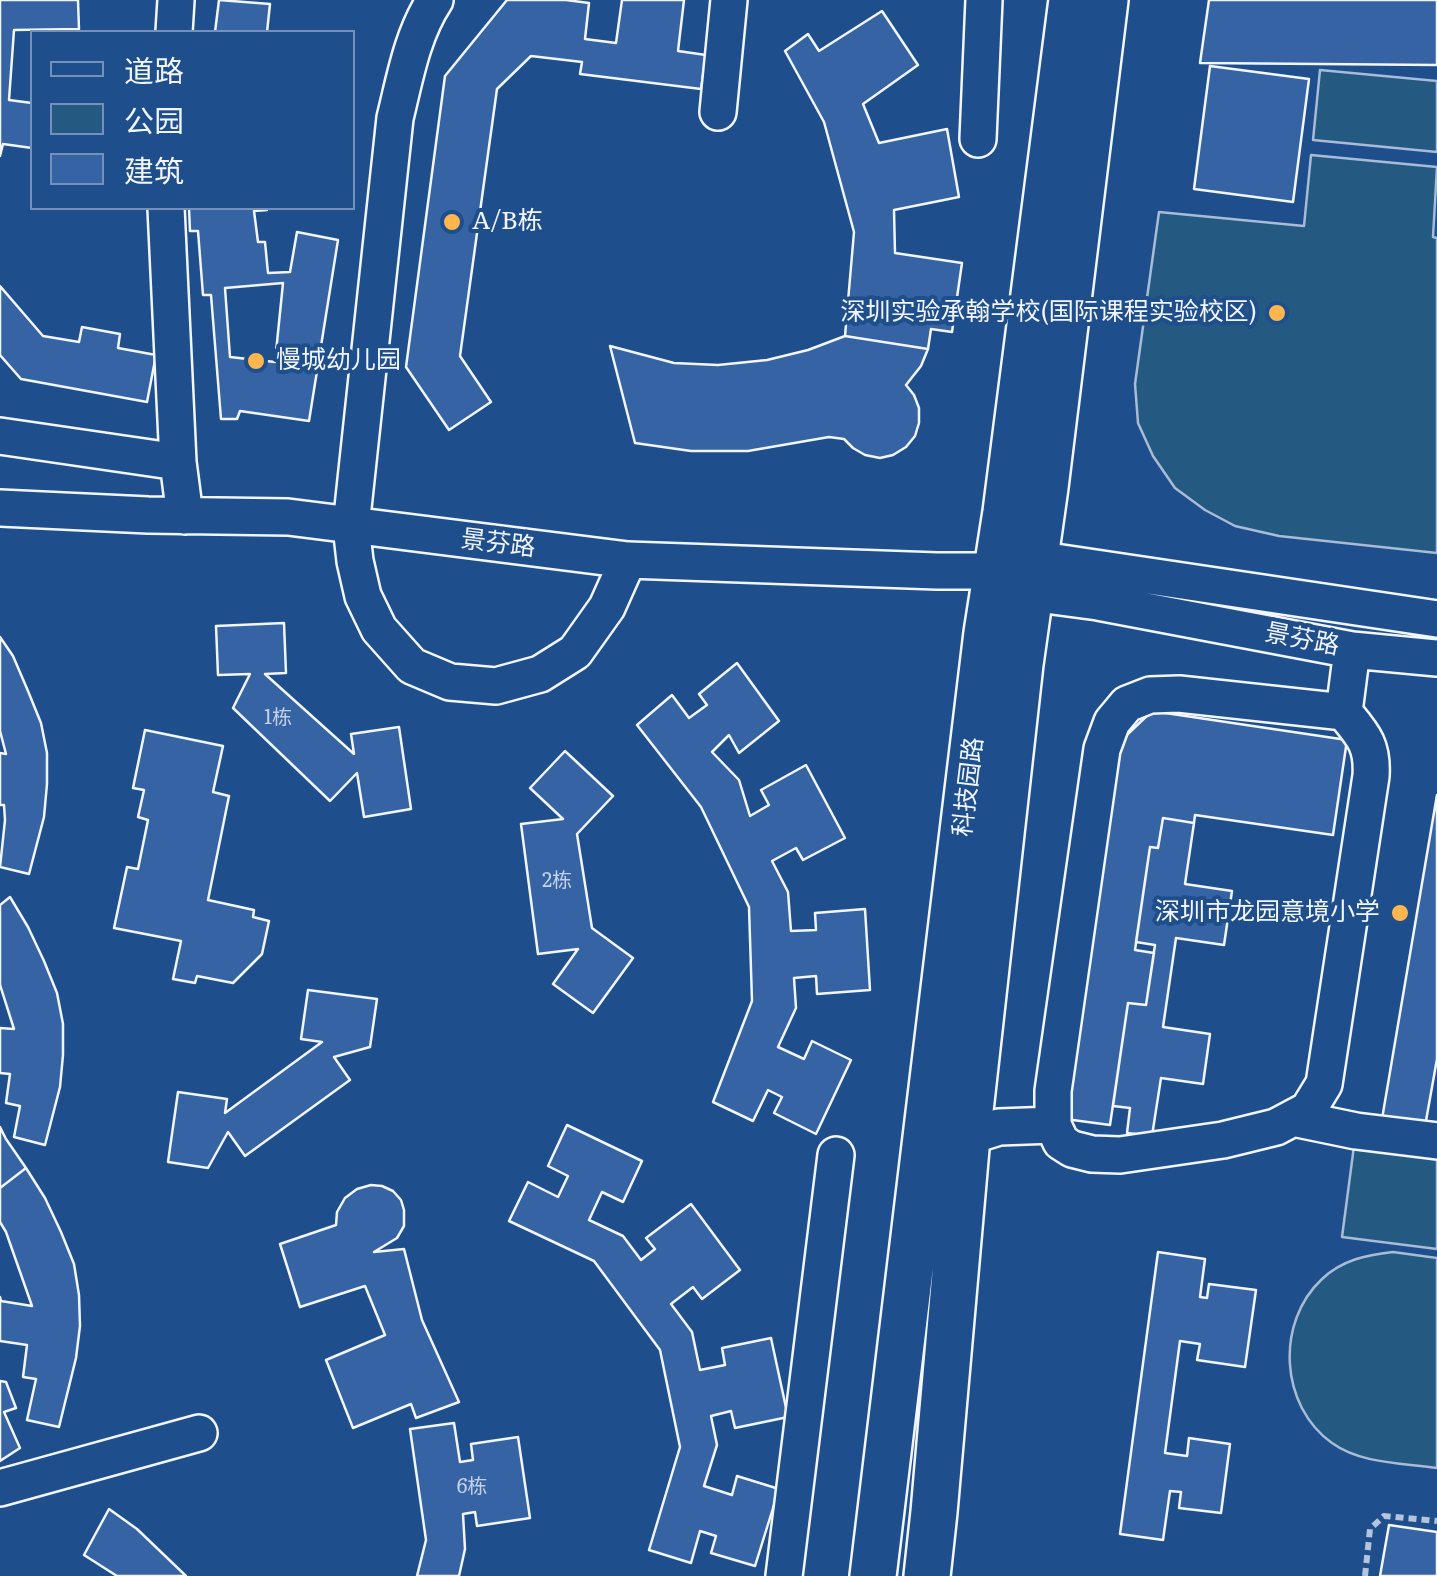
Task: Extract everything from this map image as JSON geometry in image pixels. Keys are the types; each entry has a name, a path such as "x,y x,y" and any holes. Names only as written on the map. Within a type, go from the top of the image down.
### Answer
{"main road":[{"name":"科技园路","path":"926,1576 967,1137 1020,664 1021,574 1072,0"},
{"name":"科技园路","path":"873,1576 987,633 1021,574 1105,0"}],"street":[{"path":"174,30 176,0"},
{"path":"434,0 409,60 395,118 351,526 363,596 379,629 412,666 450,682 496,686 540,674 575,652 608,608 628,560"},
{"path":"718,112 730,0"},
{"path":"978,139 984,0"},
{"path":"166,210 178,462 185,516"},
{"path":"0,436 178,462"},
{"name":"景芬路","path":"0,508 288,517 628,560 1021,574 1437,619"},
{"name":"景芬路","path":"1021,574 1098,602 1352,650 1437,658"},
{"path":"1344,712 1352,650"},
{"path":"1179,694 1344,712 1372,754 1324,1084 1308,1110 1292,1118 1276,1128 1223,1140 1120,1155 1072,1149 1061,1142 1053,1126 1053,1091 1102,749 1112,722 1127,704 1150,695 1179,694"},
{"path":"1292,1118 1356,1131 1437,1140"},
{"path":"967,1137 999,1127 1053,1126"},
{"path":"784,1576 836,1155"},
{"path":"0,1488 199,1433"}],"path":[{"path":"1365,1576 1370,1529 1384,1516 1437,1522"}],"green space":[{"path":"1320,70 1437,81 1437,152 1313,140"},
{"path":"1311,155 1437,167 1433,237 1437,238 1437,553 1279,536 1235,526 1175,488 1153,456 1138,423 1135,384 1159,212 1304,226"},
{"path":"1354,1146 1437,1156 1437,1249 1342,1237"},
{"path":"1393,1252 1437,1258 1437,1468 1383,1462 1343,1450 1315,1427 1294,1386 1291,1340 1307,1297 1338,1267"}],"building":[{"path":"0,0 78,0 79,29 14,30 9,100 30,103 30,148 3,144 0,156"},
{"path":"219,0 270,4 267,30 215,30"},
{"name":"A/B栋","path":"507,0 589,3 585,39 616,43 622,0 684,0 678,51 706,55 701,89 580,74 582,62 531,56 497,89 460,356 491,402 449,430 406,367 445,76"},
{"path":"1209,0 1437,0 1437,65 1200,63"},
{"path":"882,11 918,65 863,104 879,143 947,129 959,197 894,210 895,253 962,263 952,332 931,329 928,349 845,336 854,232 824,122 785,51 808,34 819,51"},
{"path":"1210,66 1309,79 1293,202 1194,189"},
{"path":"189,210 267,210 254,211 258,242 265,242 268,273 290,272 297,232 338,240 309,421 240,411 237,419 221,419 211,295 203,295 198,231 190,231","holes":["283,283 275,362 230,357 225,288"]},
{"path":"0,286 43,336 79,342 82,327 120,334 118,348 156,355 147,402 21,379 0,355"},
{"path":"845,336 928,349 906,385 919,408 915,436 893,455 865,455 844,439 829,437 748,451 691,451 635,443 610,346 674,363 718,365 767,360"},
{"path":"284,623 286,673 265,674 354,754 351,734 399,727 411,809 364,817 357,773 330,801 233,708 250,674 218,675 216,626"},
{"path":"0,637 13,656 41,723 47,753 44,817 29,874 0,867 5,820 4,805 0,805 0,753 6,754 0,731"},
{"path":"737,663 779,721 739,753 729,735 712,752 739,780 750,816 769,805 761,790 806,765 845,838 803,860 796,848 772,861 788,892 791,931 816,930 815,913 865,909 870,990 817,994 816,976 794,978 796,1008 778,1047 804,1059 812,1041 851,1060 816,1134 774,1113 782,1097 768,1090 753,1121 713,1102 752,1001 749,907 701,807 637,725 672,695 689,718 707,705 699,694"},
{"path":"1152,711 1347,740 1333,835 1195,815 1194,823 1163,818 1158,848 1150,847 1136,942 1155,945 1146,1005 1128,1003 1110,1125 1058,1118 1110,751"},
{"path":"145,730 223,746 213,792 229,796 208,900 254,910 253,917 269,921 262,954 233,983 197,976 195,983 173,979 181,941 114,928 127,867 138,869 148,820 138,817 144,790 133,788"},
{"path":"565,751 613,796 577,834 592,928 633,958 593,1013 553,984 578,949 538,954 521,824 563,819 530,788"},
{"path":"1437,795 1437,1059 1424,1132 1381,1125"},
{"path":"1163,818 1194,823 1185,884 1232,891 1224,945 1176,938 1163,1027 1210,1034 1203,1084 1161,1078 1152,1136 1127,1133 1130,1108 1113,1106 1128,1003 1146,1005 1154,953 1135,950 1150,847 1158,848"},
{"path":"10,897 44,961 57,993 63,1024 60,1087 45,1145 14,1137 20,1106 6,1103 10,1074 0,1073 0,1028 14,1029 0,985 0,905"},
{"path":"308,990 377,999 370,1047 334,1057 350,1080 245,1156 228,1132 208,1168 168,1162 178,1092 227,1099 225,1113 322,1042 301,1039"},
{"path":"567,1125 642,1161 623,1202 602,1192 589,1220 623,1236 641,1260 655,1249 646,1238 691,1204 740,1270 702,1299 693,1287 671,1304 692,1332 700,1370 725,1365 722,1348 771,1338 788,1417 735,1428 731,1411 711,1416 717,1445 704,1486 732,1495 737,1476 779,1489 755,1566 711,1553 716,1536 700,1531 691,1563 649,1550 680,1447 660,1350 594,1261 509,1221 528,1182 558,1197 568,1176 548,1166"},
{"path":"0,1127 26,1168 0,1188"},
{"path":"26,1168 61,1232 74,1264 79,1295 76,1358 59,1427 27,1420 36,1379 23,1377 27,1345 0,1341 0,1297 1,1301 32,1306 0,1222 0,1188"},
{"path":"371,1185 393,1191 404,1210 404,1226 397,1238 374,1252 404,1249 422,1320 459,1402 416,1418 411,1404 353,1428 326,1360 385,1335 365,1286 300,1307 280,1244 336,1225 337,1212 345,1198"},
{"path":"1158,1252 1205,1259 1200,1297 1207,1298 1209,1284 1256,1290 1245,1367 1197,1360 1200,1344 1180,1341 1165,1453 1187,1456 1189,1438 1230,1444 1221,1513 1179,1508 1181,1492 1170,1491 1163,1540 1120,1534"},
{"path":"0,1381 6,1382 16,1408 4,1412 20,1448 0,1461"},
{"path":"454,1423 460,1462 473,1460 471,1444 518,1437 530,1518 477,1526 475,1512 463,1514 465,1549 459,1576 417,1576 426,1540 410,1429"},
{"path":"109,1509 137,1529 186,1576 117,1576 84,1555"},
{"path":"1389,1525 1437,1532 1437,1576 1380,1576"}],"place":[{"name":"A/B栋","path":"452,222"},
{"name":"深圳实验承翰学校(国际课程实验校区)","path":"1277,313"},
{"name":"慢城幼儿园","path":"256,361"},
{"name":"深圳市龙园意境小学","path":"1400,913"}]}
